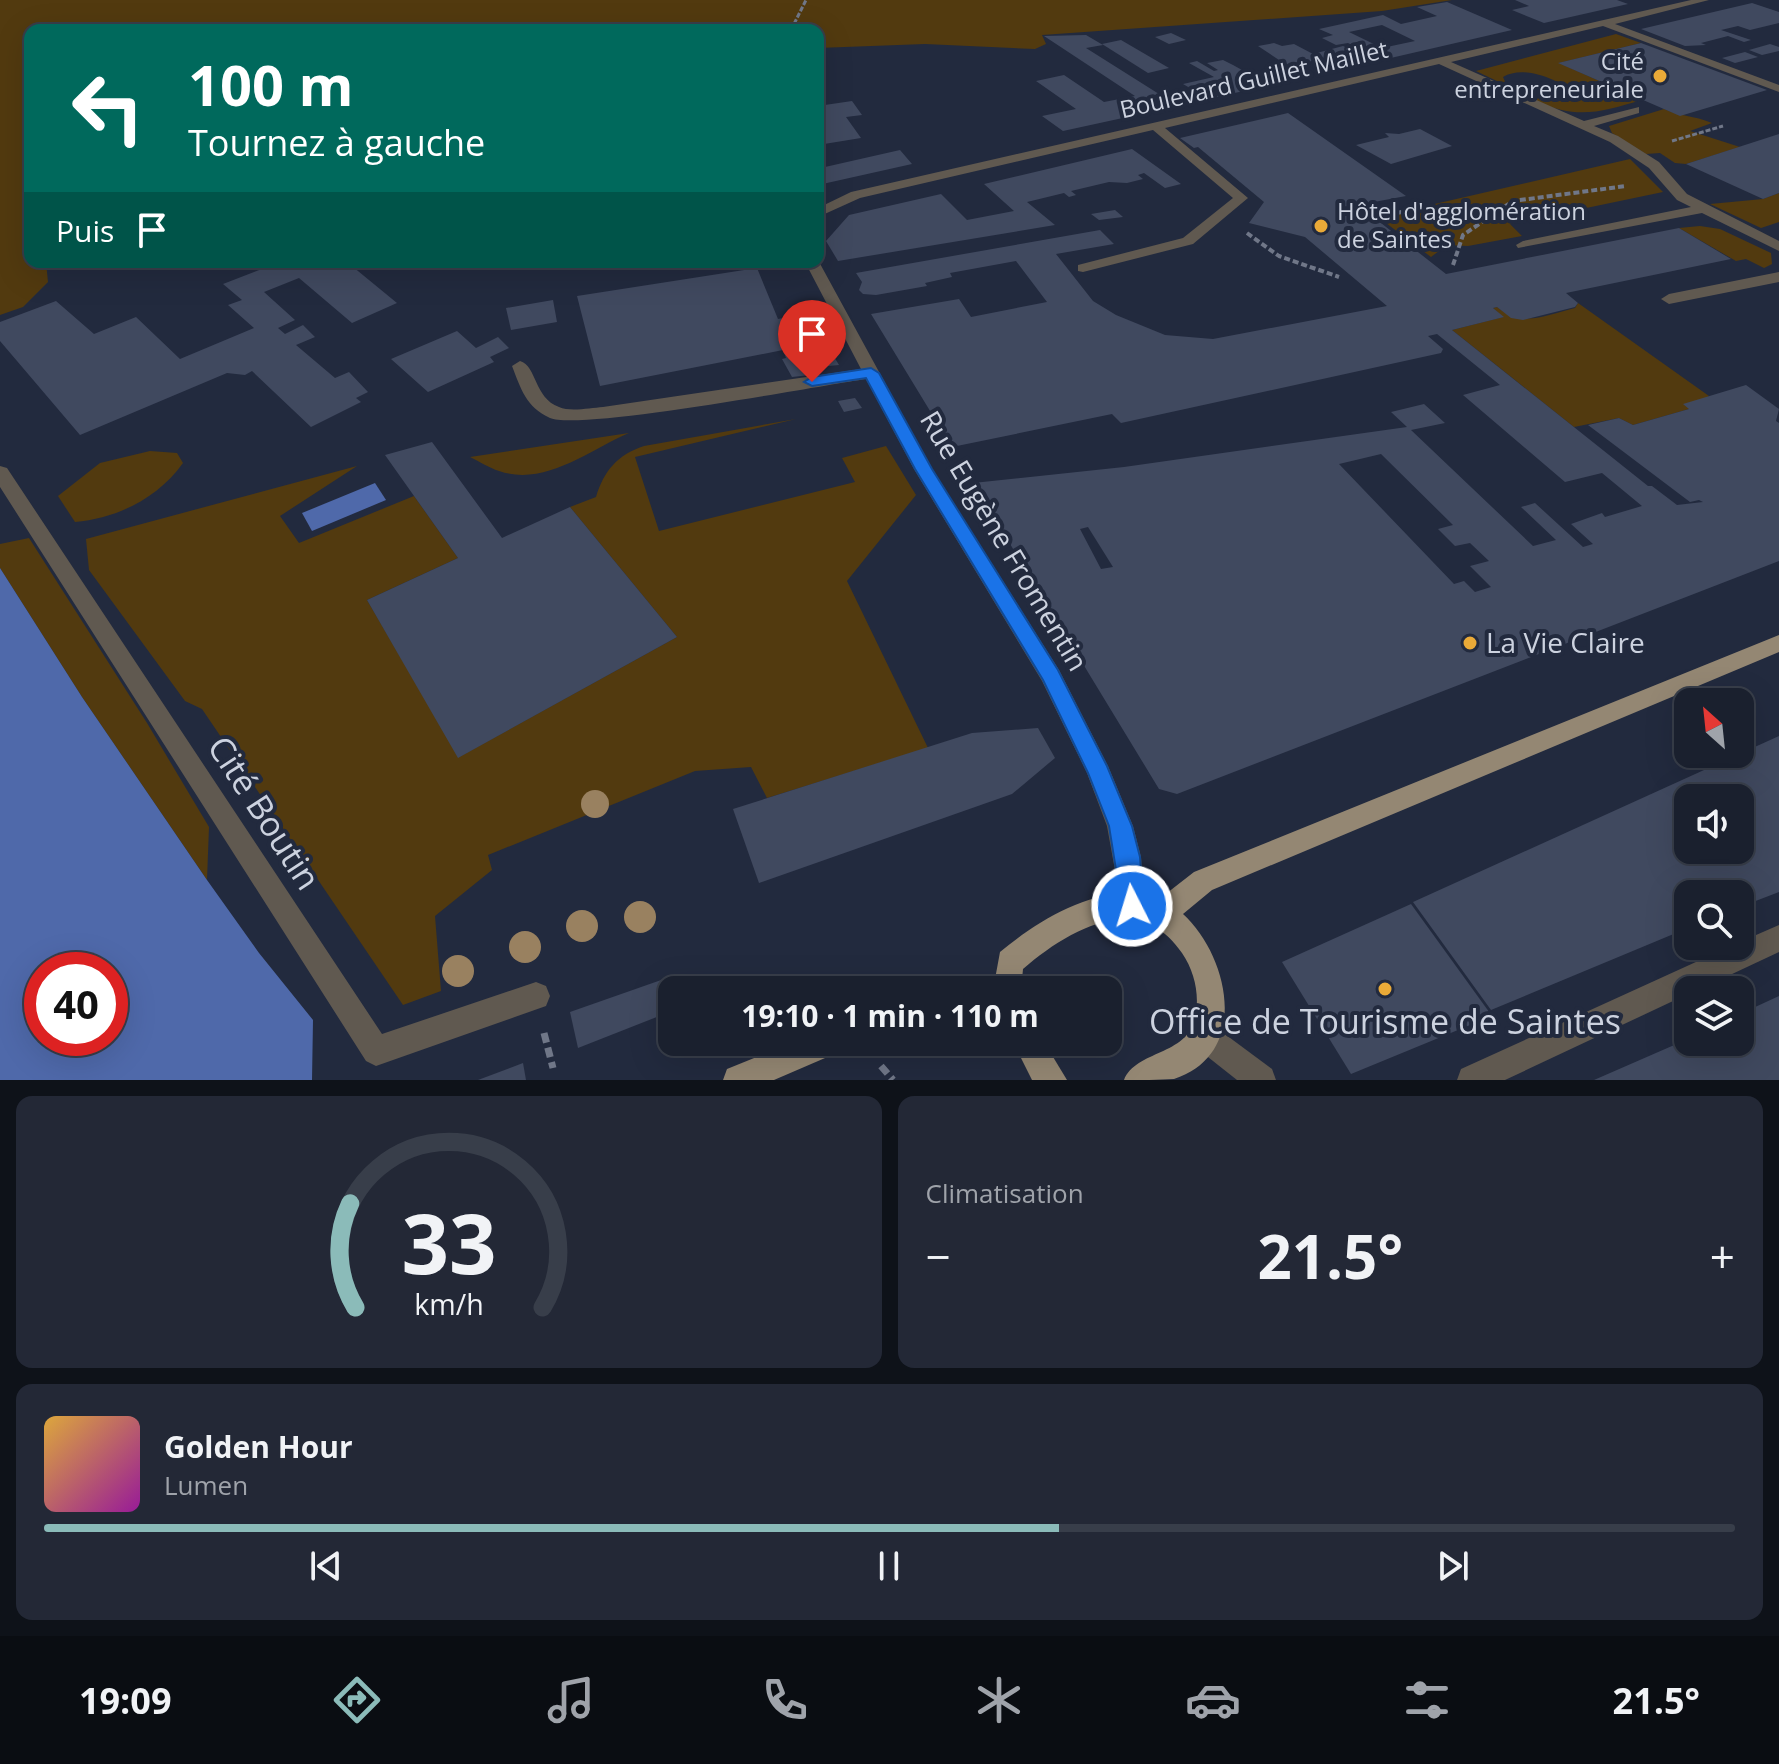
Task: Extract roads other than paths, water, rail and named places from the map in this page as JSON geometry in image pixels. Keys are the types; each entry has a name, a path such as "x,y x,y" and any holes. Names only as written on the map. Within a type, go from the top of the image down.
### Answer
{"main road":[{"path":"1161,915 1203,881 1779,643"},
{"path":"1008,976 1010,962 1032,942 1099,910 1132,906 1161,915 1190,939 1208,969 1211,1007 1204,1036 1189,1054 1139,1080"},
{"path":"738,1080 795,1056"},
{"path":"1035,1056 1046,1076 1052,1080"}],"street":[{"name":"Boulevard Guillet Maillet","path":"824,210 856,195 1704,0"},
{"path":"1603,23 1779,89"},
{"path":"1438,60 1583,125 1639,154 1654,165 1682,197 1779,247"},
{"path":"1583,125 1635,110"},
{"path":"1083,268 1188,241 1223,216 1241,198 1154,125"},
{"path":"1523,245 1701,209"},
{"name":"Rue Eugène Fromentin","path":"815,268 923,469 1051,676 1099,773 1120,826 1128,857 1132,906"},
{"path":"1669,299 1779,277"},
{"path":"520,366 533,399 557,414 603,413 871,373"},
{"name":"Cité Boutin","path":"0,472 376,1051 536,996"},
{"path":"1472,1080 1779,938"},
{"path":"1204,1036 1261,1080"}],"water":[{"path":"375,483 386,500 312,531 302,513"},
{"path":"0,568 82,697 207,880 259,953 313,1020 312,1080 0,1080"}],"place":[{"name":"Cité entrepreneuriale","path":"1660,76"},
{"name":"Hôtel d'agglomération de Saintes","path":"1321,226"},
{"name":"La Vie Claire","path":"1470,643"},
{"name":"Office de Tourisme de Saintes","path":"1385,989"}]}
